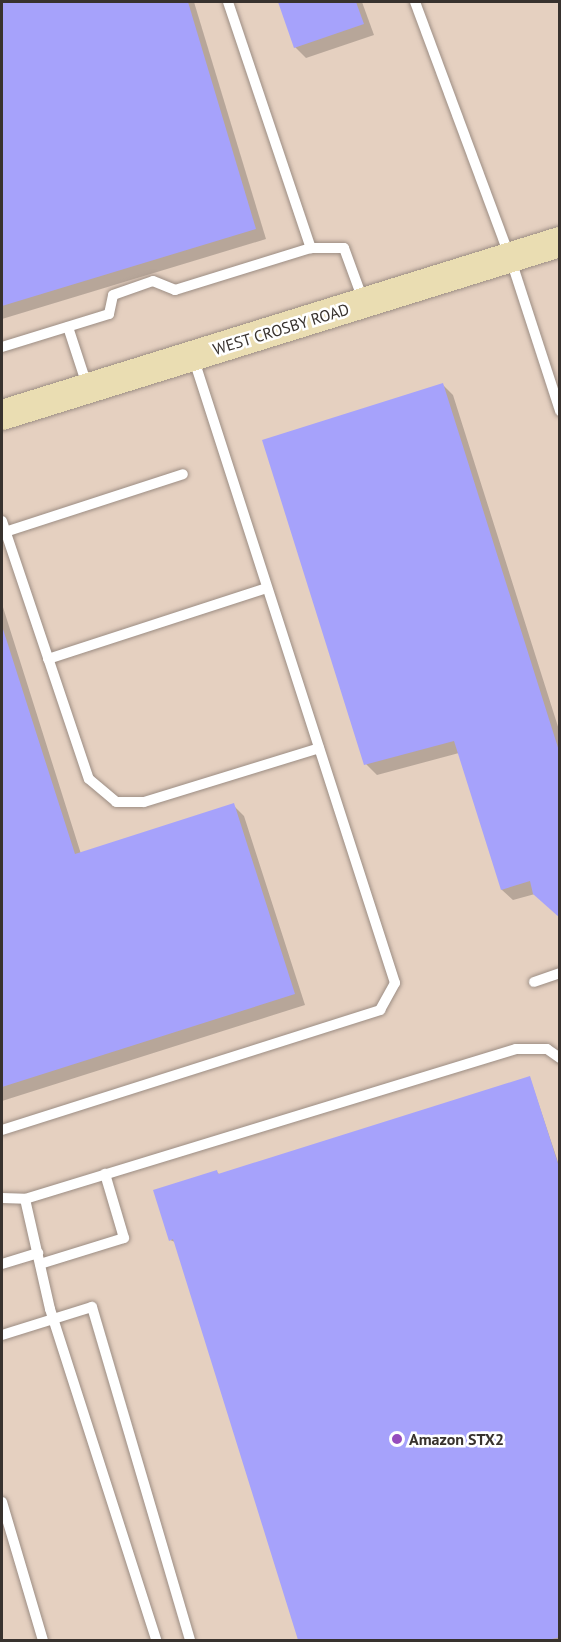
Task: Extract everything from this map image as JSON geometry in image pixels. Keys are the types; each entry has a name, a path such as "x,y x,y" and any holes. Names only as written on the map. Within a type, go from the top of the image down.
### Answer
{"street":[{"name":"WEST CROSBY ROAD","path":"2,415 560,242"}],"lane":[{"path":"228,2 311,248"},
{"path":"415,2 510,257 560,411"},
{"path":"2,347 109,314 113,295 153,281 175,290 311,248 344,248 364,303"},
{"path":"68,327 87,389"},
{"path":"2,1130 380,1010 395,983 193,356"},
{"path":"183,474 3,527 89,779 116,802 144,802 319,748"},
{"path":"48,659 267,588"},
{"path":"534,982 560,973"},
{"path":"2,1198 25,1199 516,1049 546,1049 560,1058"},
{"path":"2,1264 39,1258 124,1238 105,1174"},
{"path":"25,1199 53,1319 156,1641"},
{"path":"2,1335 92,1306 190,1641"},
{"path":"2,1502 43,1641"}],"shaded area":[{"path":"2,2 559,2 559,1640 2,1640"}],"building":[{"path":"2,2 188,2 256,229 2,306"},
{"path":"278,2 356,2 364,24 294,48"},
{"path":"443,383 560,754 560,918 533,894 530,881 501,890 454,741 364,765 262,440"},
{"path":"2,626 75,854 234,803 295,994 2,1087"},
{"name":"Amazon STX2","path":"530,1076 560,1170 560,1637 548,1640 298,1640 173,1239 169,1241 153,1190 217,1170 218,1174"}],"place":[{"name":"Amazon STX2","path":"397,1439"}]}
